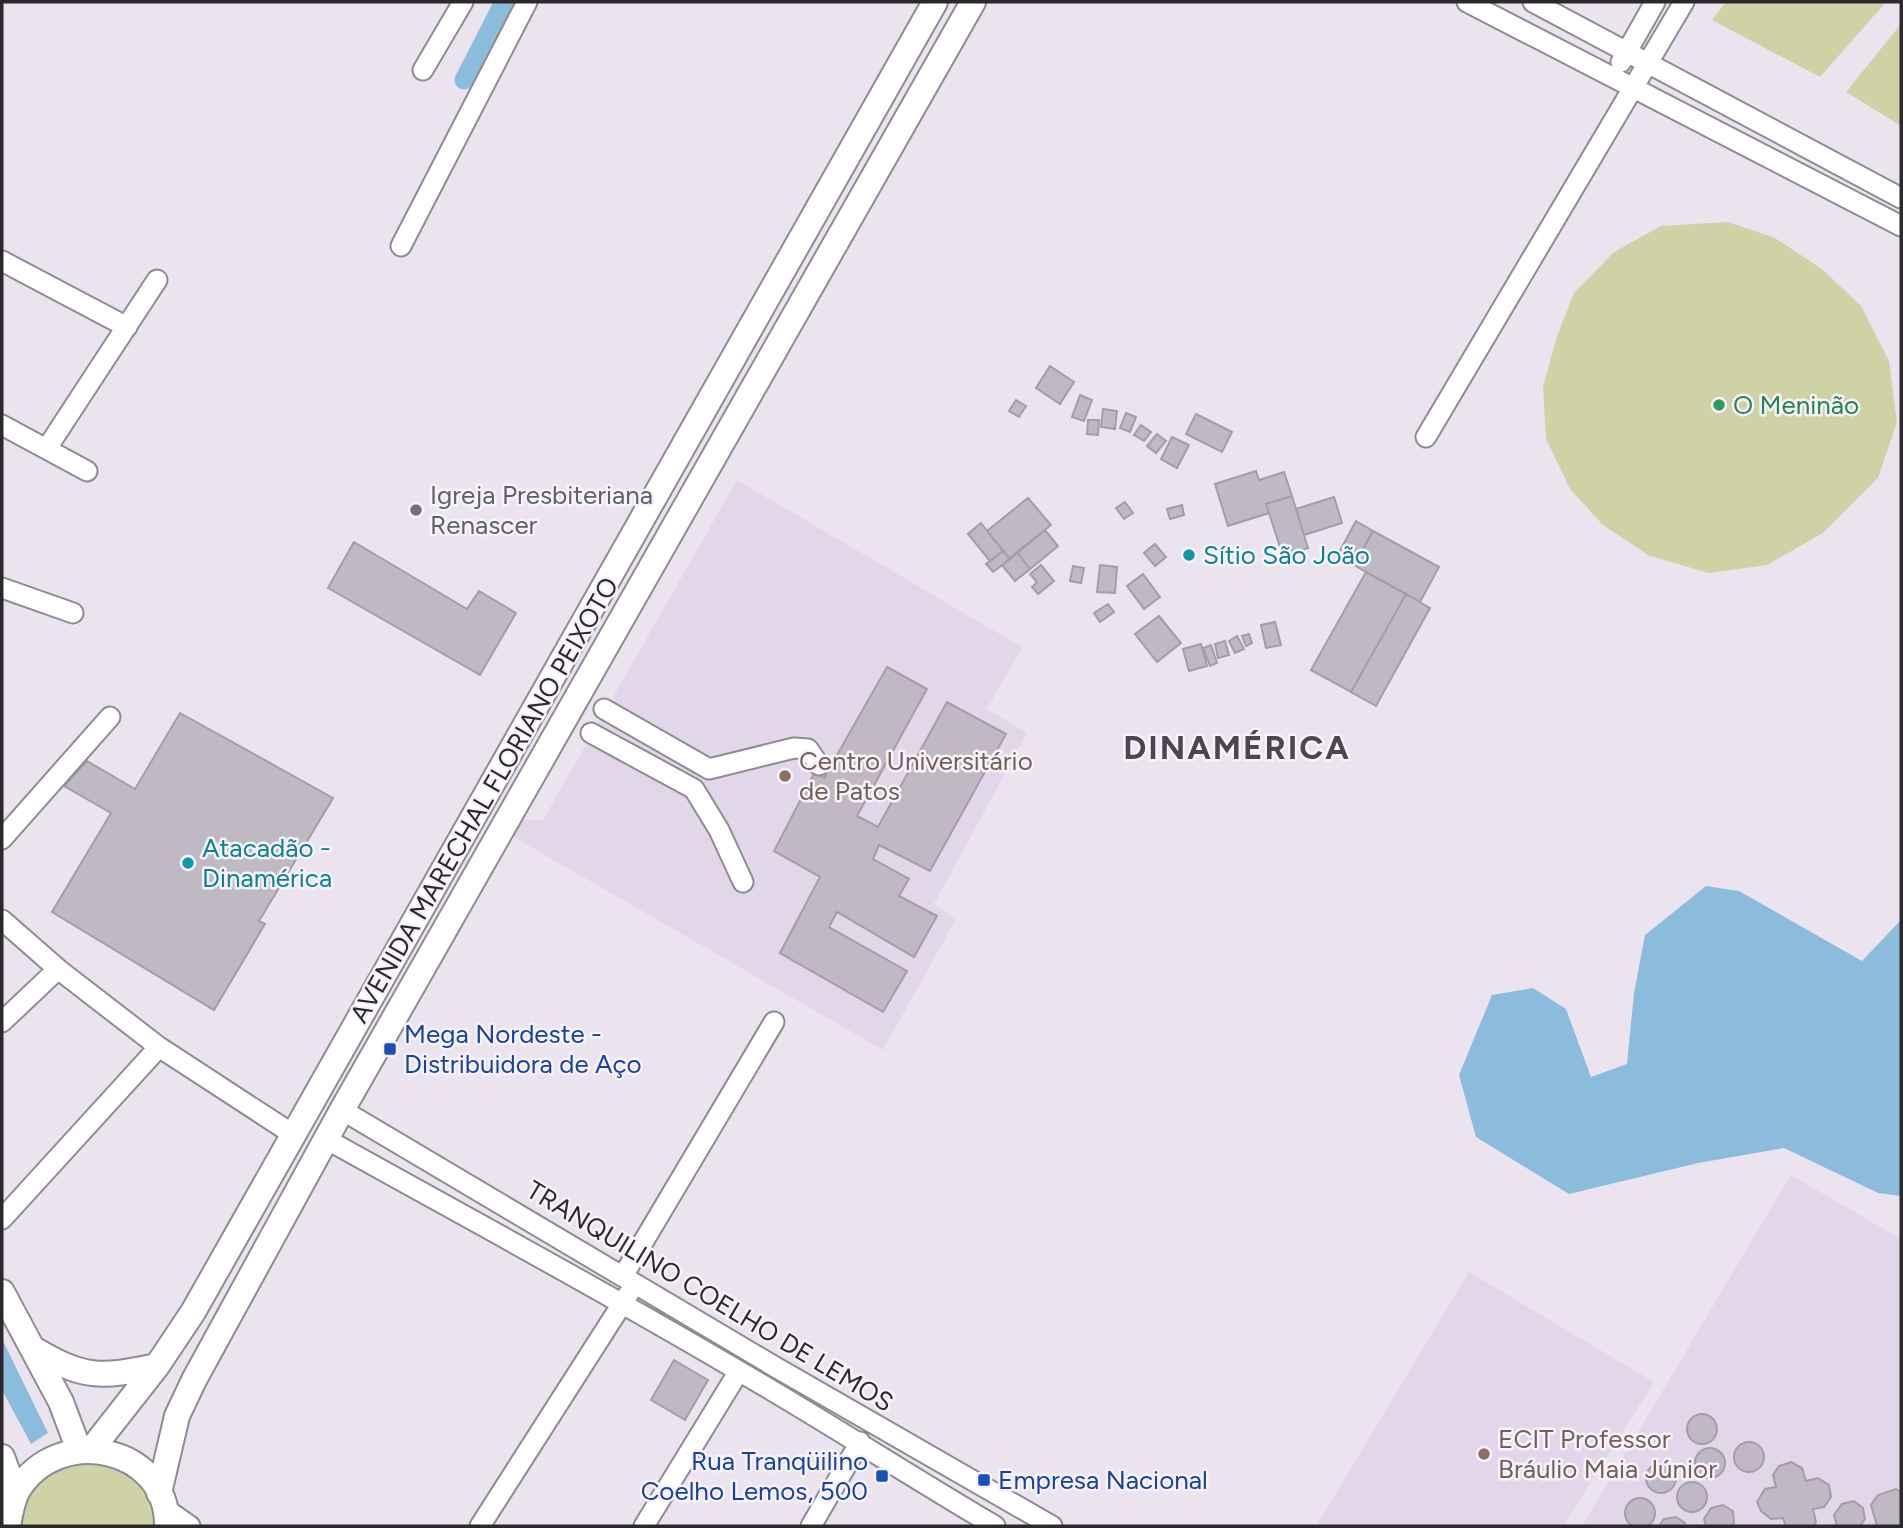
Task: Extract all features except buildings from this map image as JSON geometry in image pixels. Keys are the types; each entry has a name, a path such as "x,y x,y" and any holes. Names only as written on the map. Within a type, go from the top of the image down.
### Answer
{"main road":[{"name":"AVENIDA MARECHAL FLORIANO PEIXOTO","path":"85,1450 158,1366 193,1312 935,2"},
{"name":"AVENIDA MARECHAL FLORIANO PEIXOTO","path":"163,1509 177,1416 194,1380 342,1110 972,2"},
{"path":"2,1293 85,1450"},
{"path":"30,1347 57,1363 86,1373 111,1376 158,1366"},
{"path":"9,1517 17,1492 36,1468 49,1460 85,1450 112,1453 131,1462 147,1475 163,1509"},
{"path":"2,1460 8,1473 9,1517"}],"street":[{"path":"423,70 463,2"},
{"path":"401,246 527,2"},
{"path":"1467,2 1901,226"},
{"path":"1533,2 1901,198"},
{"path":"1612,77 1655,2"},
{"path":"1426,437 1684,2"},
{"path":"1728,136 1739,111"},
{"path":"2,261 128,327"},
{"path":"47,448 157,280"},
{"path":"2,425 87,471"},
{"path":"2,588 73,613"},
{"path":"604,709 709,769 794,748 808,749 819,765"},
{"path":"2,839 110,718"},
{"path":"590,733 694,789 719,830 743,882"},
{"path":"2,920 58,969 159,1047 293,1135"},
{"path":"2,1021 58,969"},
{"path":"480,1526 622,1303 629,1279 774,1022"},
{"path":"2,1219 159,1047"},
{"name":"TRANQUILINO COELHO DE LEMOS","path":"342,1110 778,1368 1052,1526"},
{"name":"TRANQUILINO COELHO DE LEMOS","path":"326,1139 622,1303 767,1387 860,1442 972,1520 995,1526"},
{"path":"767,1387 778,1368"},
{"path":"644,1526 739,1371"},
{"path":"811,1526 860,1442"},
{"path":"163,1509 190,1526"}],"shaded area":[{"name":"Centro Universitário de Patos","path":"737,480 1022,647 987,709 1027,733 934,904 956,919 883,1050 512,836 520,819 543,820"},
{"path":"1791,1175 1901,1239 1901,1526 1582,1526"},
{"name":"ECIT Professor Bráulio Maia Júnior","path":"1469,1272 1654,1382 1563,1526 1316,1526"}],"green space":[{"path":"1726,2 1886,2 1820,77 1712,20"},
{"path":"1901,24 1901,126 1846,92"},
{"name":"O Meninão","path":"1728,222 1775,238 1822,269 1861,306 1889,361 1897,422 1878,478 1823,533 1767,565 1709,573 1650,556 1603,525 1570,489 1546,439 1543,387 1557,336 1574,293 1614,252 1661,226"},
{"path":"95,1455 147,1481 161,1526 13,1526 36,1473"}],"water":[{"path":"1706,886 1739,891 1862,961 1901,920 1901,1196 1878,1193 1784,1148 1698,1163 1569,1194 1476,1137 1459,1075 1492,995 1533,988 1566,1009 1591,1077 1627,1064 1634,993 1645,935"},
{"path":"2,1339 48,1433 31,1444 2,1390"}],"waterway":[{"path":"464,80 504,2"}],"place":[{"name":"O Meninão","path":"1719,405"},
{"name":"Igreja Presbiteriana Renascer","path":"416,510"},
{"name":"Sítio São João","path":"1189,555"},
{"name":"Centro Universitário de Patos","path":"785,776"},
{"name":"Atacadão - Dinamérica","path":"188,863"},
{"name":"Mega Nordeste - Distribuidora de Aço","path":"390,1049"},
{"name":"ECIT Professor Bráulio Maia Júnior","path":"1484,1454"},
{"name":"Rua Tranqüilino Coelho Lemos, 500","path":"882,1476"},
{"name":"Empresa Nacional","path":"984,1480"}],"district":[{"name":"DINAMÉRICA","path":"1237,747"}]}
